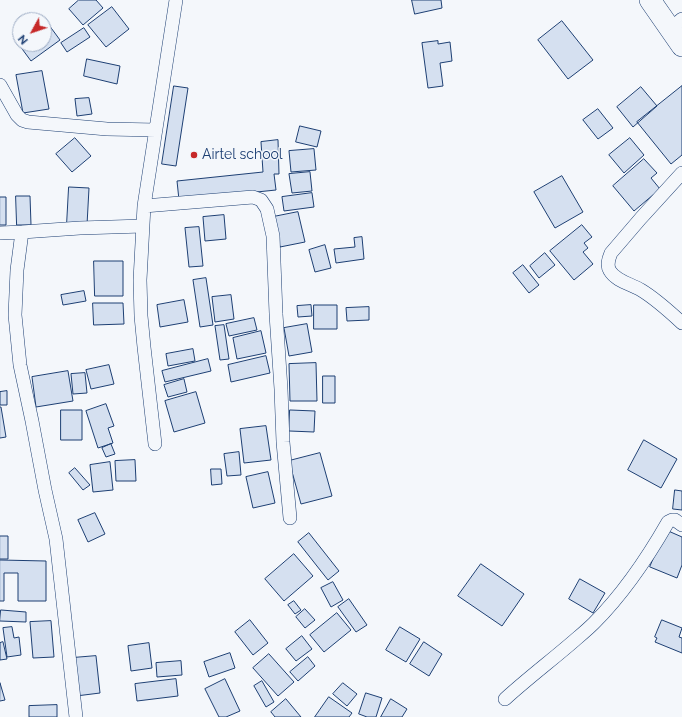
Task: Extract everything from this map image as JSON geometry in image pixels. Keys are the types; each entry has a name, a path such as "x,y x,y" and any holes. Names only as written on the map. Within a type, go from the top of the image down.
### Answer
{"highway":[{"path":"650,0 676,24 682,46"}],"street":[{"path":"155,444 141,316 140,280 144,206 176,0"},
{"path":"0,85 16,115 22,120 28,122 106,129 156,130"},
{"path":"682,173 611,253 608,260 609,270 616,278 641,290 682,323"},
{"path":"144,206 253,197 261,200 267,209 273,236 283,442 290,518"},
{"path":"0,233 143,226"},
{"path":"22,232 17,270 15,315 20,365 56,539 76,717"},
{"path":"505,698 594,624 624,589 654,546 668,522 675,520 682,525"}],"building":[{"path":"79,0 96,0 103,8 83,25 69,9"},
{"path":"412,0 441,0 442,8 415,14"},
{"path":"112,7 129,29 106,47 88,25"},
{"path":"562,21 593,60 568,79 538,40"},
{"path":"84,28 90,37 67,52 61,43"},
{"path":"52,29 60,40 52,46"},
{"path":"438,41 438,44 450,42 452,61 440,63 443,86 428,88 422,43"},
{"path":"24,52 43,52 31,61"},
{"path":"87,59 120,66 117,84 84,76"},
{"path":"42,71 49,109 23,113 16,75"},
{"path":"174,86 188,88 176,166 162,164"},
{"path":"682,86 682,155 671,164 637,122"},
{"path":"641,87 657,106 633,127 617,107"},
{"path":"89,98 92,114 77,116 75,99"},
{"path":"598,109 613,128 598,139 583,120"},
{"path":"300,126 321,131 317,147 296,142"},
{"path":"75,138 91,156 72,172 56,154"},
{"path":"630,138 644,155 624,173 609,155"},
{"path":"278,140 279,174 274,174 276,190 179,200 177,181 263,172 261,142"},
{"path":"314,149 316,170 291,172 289,151"},
{"path":"644,159 657,173 651,178 660,189 634,211 613,186"},
{"path":"310,172 312,191 292,193 289,174"},
{"path":"562,176 583,212 555,228 534,192"},
{"path":"69,187 89,188 87,225 67,224"},
{"path":"312,193 314,207 284,211 282,197"},
{"path":"16,196 30,196 31,225 17,225"},
{"path":"0,197 6,197 6,225 0,225"},
{"path":"298,212 305,242 280,247 273,217"},
{"path":"224,215 226,239 205,241 203,217"},
{"path":"582,225 592,237 584,243 588,248 583,252 593,264 574,280 550,251"},
{"path":"199,227 203,266 189,267 185,228"},
{"path":"362,237 364,259 336,263 334,249 355,247 354,238"},
{"path":"325,245 331,268 315,272 309,250"},
{"path":"545,253 555,265 539,278 530,266"},
{"path":"94,261 123,261 123,296 95,296"},
{"path":"523,265 539,285 529,293 513,273"},
{"path":"206,278 213,325 200,327 193,280"},
{"path":"84,291 86,301 63,305 61,295"},
{"path":"231,295 234,319 215,322 212,297"},
{"path":"184,300 188,322 160,327 157,305"},
{"path":"93,303 123,303 124,324 94,325"},
{"path":"311,305 312,316 298,317 297,306"},
{"path":"314,305 337,305 337,329 314,329"},
{"path":"369,307 369,320 347,321 346,308"},
{"path":"254,318 257,330 229,336 226,324"},
{"path":"307,324 312,352 289,356 284,328"},
{"path":"224,325 229,359 220,360 215,326"},
{"path":"261,331 266,353 237,359 233,338"},
{"path":"193,349 195,361 168,366 166,354"},
{"path":"266,356 270,373 231,382 228,365"},
{"path":"208,359 211,371 165,382 162,371"},
{"path":"316,363 317,401 290,401 289,364"},
{"path":"109,365 114,384 91,389 86,370"},
{"path":"68,371 73,401 36,407 32,377"},
{"path":"85,373 87,393 73,394 71,374"},
{"path":"323,376 335,376 335,403 323,403"},
{"path":"184,379 187,392 168,397 164,385"},
{"path":"7,391 7,405 0,405 0,392"},
{"path":"196,392 205,423 174,432 165,401"},
{"path":"106,404 114,426 108,428 113,443 98,448 86,411"},
{"path":"0,407 6,437 0,438"},
{"path":"61,410 82,410 82,440 61,440"},
{"path":"290,410 315,411 314,432 289,431"},
{"path":"266,426 271,460 244,463 240,429"},
{"path":"644,440 677,459 661,488 628,470"},
{"path":"111,444 115,454 106,457 102,448"},
{"path":"239,452 241,475 227,476 224,454"},
{"path":"320,453 332,496 301,504 289,461"},
{"path":"135,460 136,481 116,481 115,461"},
{"path":"110,462 113,490 93,492 90,465"},
{"path":"75,468 90,485 83,490 69,473"},
{"path":"211,469 221,469 222,484 212,485"},
{"path":"268,472 275,503 253,508 246,477"},
{"path":"675,490 682,491 682,510 673,509"},
{"path":"95,513 105,534 88,542 78,520"},
{"path":"666,530 682,537 682,565 677,578 650,567"},
{"path":"309,533 339,571 328,580 298,542"},
{"path":"0,536 8,536 8,559 0,559"},
{"path":"294,554 313,576 284,601 265,579"},
{"path":"0,560 46,561 46,601 18,601 18,573 4,573 4,601 0,601"},
{"path":"481,564 524,594 502,626 458,596"},
{"path":"580,579 605,593 593,613 569,599"},
{"path":"333,582 343,600 331,607 321,588"},
{"path":"349,599 367,625 356,632 338,607"},
{"path":"294,601 301,610 295,614 288,605"},
{"path":"305,609 315,620 305,628 296,617"},
{"path":"1,610 26,612 26,622 0,621"},
{"path":"337,613 351,630 324,652 310,635"},
{"path":"250,620 268,643 253,655 235,632"},
{"path":"662,620 682,628 679,637 682,638 682,653 655,642 657,638 655,637"},
{"path":"51,621 54,657 33,658 30,622"},
{"path":"12,627 14,638 19,637 21,655 7,657 3,628"},
{"path":"400,627 420,639 406,662 386,650"},
{"path":"302,636 312,649 296,661 286,649"},
{"path":"3,642 7,659 0,660 0,643"},
{"path":"424,642 442,654 429,676 410,664"},
{"path":"149,643 152,668 131,671 128,646"},
{"path":"230,653 235,668 209,677 204,662"},
{"path":"269,654 294,682 278,696 253,668"},
{"path":"96,656 100,693 76,696 72,658"},
{"path":"308,657 315,666 298,681 290,672"},
{"path":"181,661 182,675 157,677 156,663"},
{"path":"176,679 178,696 137,701 135,684"},
{"path":"225,679 240,711 226,717 219,717 205,689"},
{"path":"262,681 274,702 266,707 254,686"},
{"path":"0,683 5,700 0,701"},
{"path":"343,683 357,694 347,706 333,694"},
{"path":"366,693 382,698 376,717 367,717 359,714"},
{"path":"329,697 352,713 349,717 315,717"},
{"path":"286,699 301,717 275,717 271,712"},
{"path":"391,699 407,709 402,717 381,717"},
{"path":"57,705 57,717 29,717 29,706"}],"place":[{"name":"Airtel school","path":"194,155"}]}
